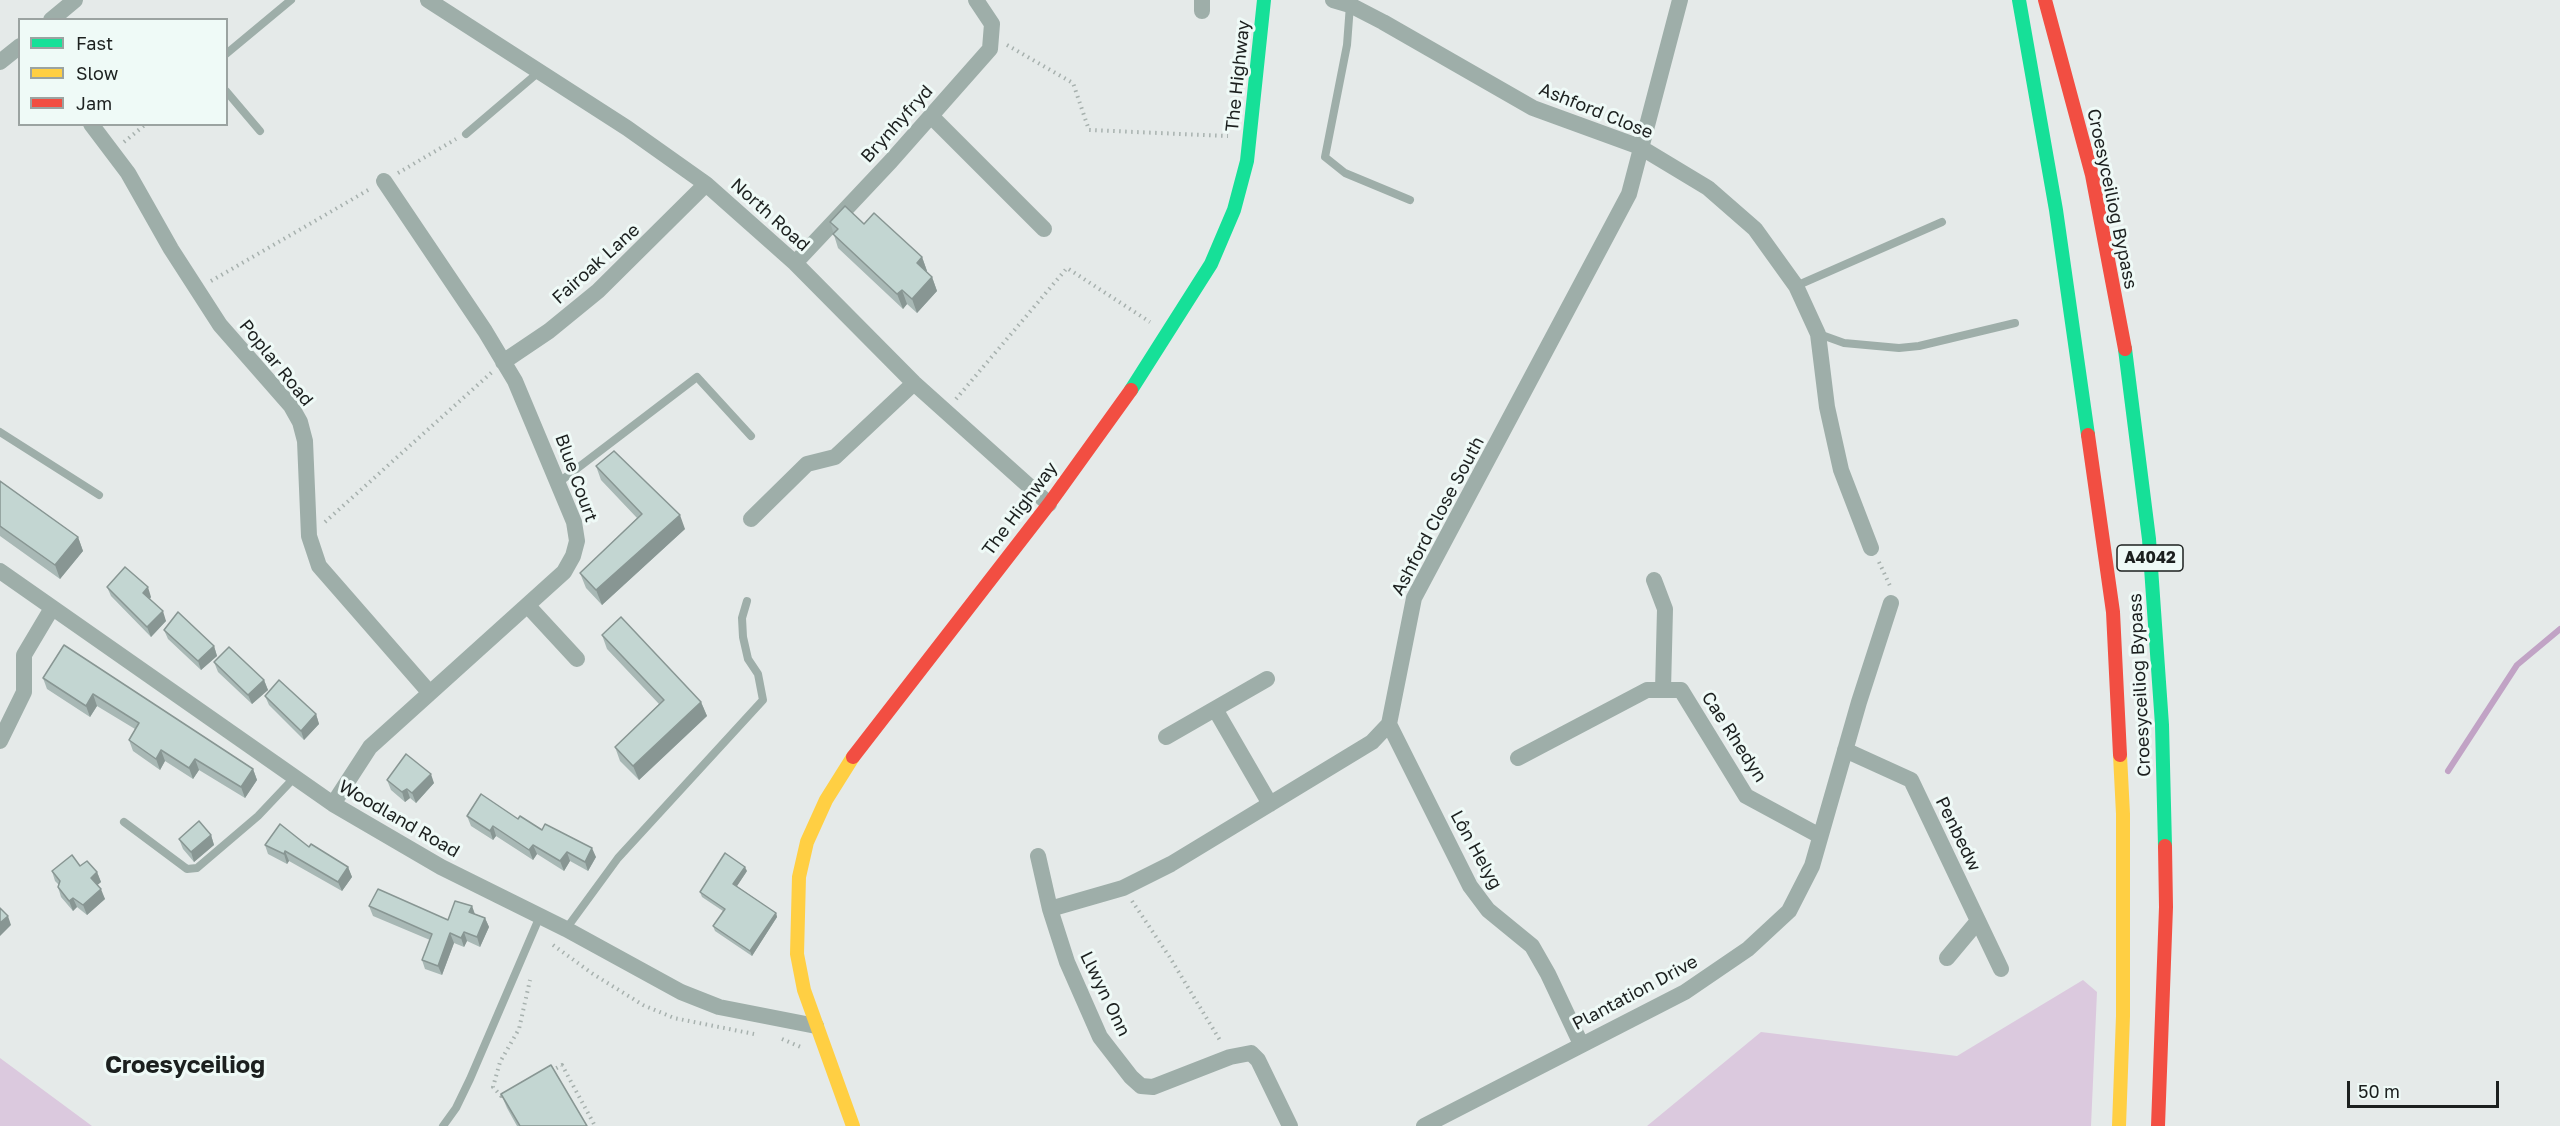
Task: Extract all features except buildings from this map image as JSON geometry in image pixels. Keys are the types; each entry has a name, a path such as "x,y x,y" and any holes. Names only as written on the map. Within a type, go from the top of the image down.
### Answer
{"main road":[{"name":"The Highway","path":"853,1126 804,990 797,954 799,877 807,842 826,800 852,759 1049,504 1168,334 1211,264 1234,210 1247,161 1264,0"},
{"name":"Croesyceiliog Bypass","path":"2019,0 2058,222 2113,612 2123,814 2123,1016 2119,1126"},
{"name":"Croesyceiliog Bypass","path":"2045,0 2092,175 2127,357 2149,539 2162,724 2166,907 2158,1126"}],"street":[{"path":"53,18 75,0"},
{"name":"North Road","path":"428,0 627,128 706,184 795,263 914,383 1049,504"},
{"path":"976,0 992,24 991,37"},
{"name":"Ashford Close","path":"1333,0 1350,4 1533,108 1640,147 1708,188 1755,229 1796,286 1818,334 1827,407 1841,470 1871,548"},
{"name":"Ashford Close South","path":"1389,724 1414,598 1629,194 1680,0"},
{"name":"Brynhyfryd","path":"795,263 990,49 991,37"},
{"path":"0,62 18,48"},
{"path":"931,116 1044,229"},
{"name":"Poplar Road","path":"92,126 128,173 220,326 291,406 300,422 305,441 309,536 319,566 429,692"},
{"name":"Blue Court","path":"333,804 370,747 564,572 573,556 577,541 574,522 527,406 503,362 384,181"},
{"name":"Fairoak Lane","path":"503,362 549,331 598,291 706,184"},
{"path":"751,519 807,464 835,457 914,383"},
{"name":"Woodland Road","path":"0,571 294,778 333,804 441,867 566,929 681,992 719,1007 816,1026"},
{"path":"1518,758 1647,690 1663,690 1665,609 1654,580"},
{"name":"Plantation Drive","path":"1424,1126 1685,992 1748,949 1789,911 1812,866 1891,603"},
{"path":"528,606 577,659"},
{"path":"0,741 24,692 24,655 52,608"},
{"path":"1166,737 1267,679"},
{"name":"Cae Rhedyn","path":"1663,690 1681,690 1746,796 1820,836"},
{"path":"1215,709 1270,804"},
{"path":"1050,909 1123,888 1171,864 1372,742 1389,724"},
{"name":"Lôn Helyg","path":"1389,724 1470,886 1488,910 1532,946 1581,1044"},
{"name":"Penbedw","path":"1845,750 1911,780 2001,969"},
{"name":"Llwyn Onn","path":"1038,856 1050,909 1067,962 1100,1037 1122,1067 1141,1086 1153,1087 1230,1057 1251,1053 1258,1060 1290,1126"},
{"path":"1947,958 1978,921"}],"lane":[{"path":"228,52 291,0"},
{"path":"1350,4 1347,45 1325,157 1345,173 1410,200"},
{"path":"466,134 540,71"},
{"path":"228,92 260,131"},
{"path":"1796,286 1942,222"},
{"path":"1818,334 1844,343 1899,348 1919,346 2014,323"},
{"path":"558,483 697,377 751,436"},
{"path":"0,432 99,495"},
{"path":"566,929 618,858 763,700 758,674 748,659 743,637 742,618 747,601"},
{"path":"124,822 187,869 197,868 258,816 294,778"},
{"path":"443,1126 456,1108 470,1079 540,916"}],"path":[{"path":"991,37 1073,83 1089,130 1250,137"},
{"path":"111,151 143,126"},
{"path":"197,289 466,134"},
{"path":"946,411 1067,268 1168,334"},
{"path":"309,536 503,362"},
{"path":"1871,548 1891,585 1891,603"},
{"path":"1123,888 1169,956 1230,1057"},
{"path":"511,1091 501,1096 493,1087 500,1062 519,1029 531,973"},
{"path":"542,1076 562,1065 595,1126"}],"shaded area":[{"path":"2083,980 2097,992 2091,1126 1647,1126 1761,1032 1957,1056"},
{"path":"0,1058 92,1126 0,1126"}],"waterway":[{"path":"2448,771 2517,665 2560,629"}],"traffic: fast":[{"path":"1131,390 1211,264 1234,210 1247,161 1264,0"},
{"path":"2019,0 2056,210 2088,435"},
{"path":"2125,349 2149,539 2162,725 2165,846"}],"traffic: slow":[{"path":"2119,1126 2123,1016 2123,814 2120,755"},
{"path":"853,757 826,800 807,842 799,877 797,954 804,990 853,1126"}],"traffic: jam":[{"path":"2045,0 2092,175 2125,349"},
{"path":"853,757 1049,504 1131,390"},
{"path":"2088,435 2113,612 2120,755"},
{"path":"2158,1126 2166,907 2165,846"}],"district":[{"name":"Croesyceiliog","path":"185,1065"}]}
